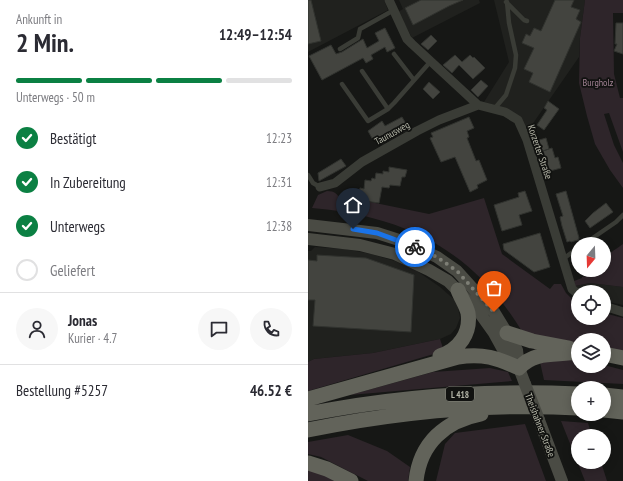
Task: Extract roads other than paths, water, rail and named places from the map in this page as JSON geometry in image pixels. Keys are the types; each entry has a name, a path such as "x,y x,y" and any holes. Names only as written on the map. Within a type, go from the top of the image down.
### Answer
{"highway":[{"path":"421,367 436,357 453,350 464,338 468,316 458,290"},
{"path":"507,333 532,340 571,348"},
{"path":"308,399 458,357 480,355 499,359 519,368 527,360 537,356 571,353"},
{"path":"611,355 623,358"},
{"name":"L 418","path":"308,414 370,403 442,395 518,392 571,394"},
{"path":"611,396 623,397"},
{"name":"L 418","path":"416,481 424,452 444,428 468,416 520,407"},
{"name":"L 418","path":"308,430 401,414 442,410 520,407 571,408"},
{"path":"611,411 623,412"},
{"path":"308,463 327,469 351,481"}],"main road":[{"name":"Theishahner Straße","path":"308,225 377,233 399,240 437,257 457,271 477,291 494,312 517,350 519,368 562,481"},
{"name":"Theishahner Straße","path":"308,240 360,245 395,254 448,281 484,318 505,353 519,368"}],"street":[{"name":"Korzerter Straße","path":"389,0 407,39 478,104 495,108 518,120 527,140 571,286"},
{"name":"Taunusweg","path":"320,186 335,183 362,162 417,131 478,104"},
{"path":"611,308 623,312"}],"lane":[{"path":"506,1 524,20 527,21"},
{"path":"495,108 506,95 515,68 516,55 506,1"},
{"path":"340,49 358,38 360,29 394,10"},
{"path":"394,54 414,80"},
{"path":"342,84 368,121 388,108 431,61"},
{"path":"362,71 388,108"},
{"path":"308,175 313,182 320,186"},
{"path":"594,237 616,222 623,215"},
{"path":"562,260 571,253"}],"park label":[{"name":"Burgholz","path":"598,82"}]}
